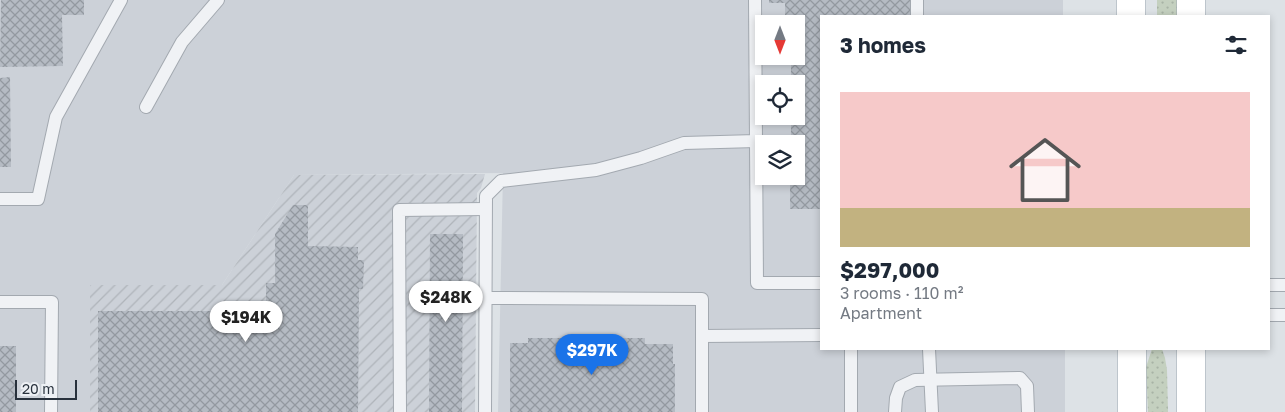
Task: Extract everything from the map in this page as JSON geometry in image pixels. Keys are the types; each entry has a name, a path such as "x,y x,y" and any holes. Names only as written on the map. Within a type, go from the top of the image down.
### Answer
{"main road":[{"path":"1131,0 1131,15"},
{"path":"1191,15 1192,0"},
{"path":"1132,350 1132,412"},
{"path":"1191,350 1191,412"}],"lane":[{"path":"0,199 38,199 56,117 120,0"},
{"path":"146,108 182,42 218,0"},
{"path":"755,0 756,135"},
{"path":"916,15 917,0"},
{"path":"485,412 486,196 501,181 596,170 641,158 684,143 755,141"},
{"path":"756,185 757,283 820,283"},
{"path":"400,412 399,210 485,209"},
{"path":"1270,284 1285,284"},
{"path":"485,298 702,299 702,412"},
{"path":"0,302 52,302 51,412"},
{"path":"1270,315 1285,315"},
{"path":"702,336 820,335"},
{"path":"851,412 852,350"},
{"path":"929,350 932,412"},
{"path":"895,412 896,398 900,387 915,380 1020,378 1027,386 1028,412"}],"shaded area":[{"path":"0,0 1063,0 1063,15 820,15 820,350 1065,350 1065,412 498,412 503,173 294,175 222,285 90,286 90,412 0,412"},
{"path":"485,174 481,188 477,193 475,412 90,412 90,285 222,285 294,175"}],"green space":[{"path":"1157,0 1180,0 1180,15 1157,15"},
{"path":"1152,350 1162,350 1167,370 1168,412 1148,412 1146,367"}],"building":[{"path":"1,0 84,0 84,15 62,15 63,66 0,67"},
{"path":"769,0 911,0 911,15 820,15 820,209 790,209 790,185 805,185 805,135 791,135 791,125 805,125 805,75 791,75 791,65 805,65 805,15 785,15 785,3 769,3"},
{"path":"10,77 11,167 0,167 0,78"},
{"path":"293,205 308,205 308,246 358,247 358,260 364,260 363,289 359,289 358,412 98,412 98,311 266,311 266,283 275,283 275,234"},
{"path":"430,234 463,234 462,412 429,412"},
{"path":"528,338 645,338 645,344 673,344 675,412 510,412 510,343 528,343"},
{"path":"0,346 16,346 16,412 0,412"}]}
